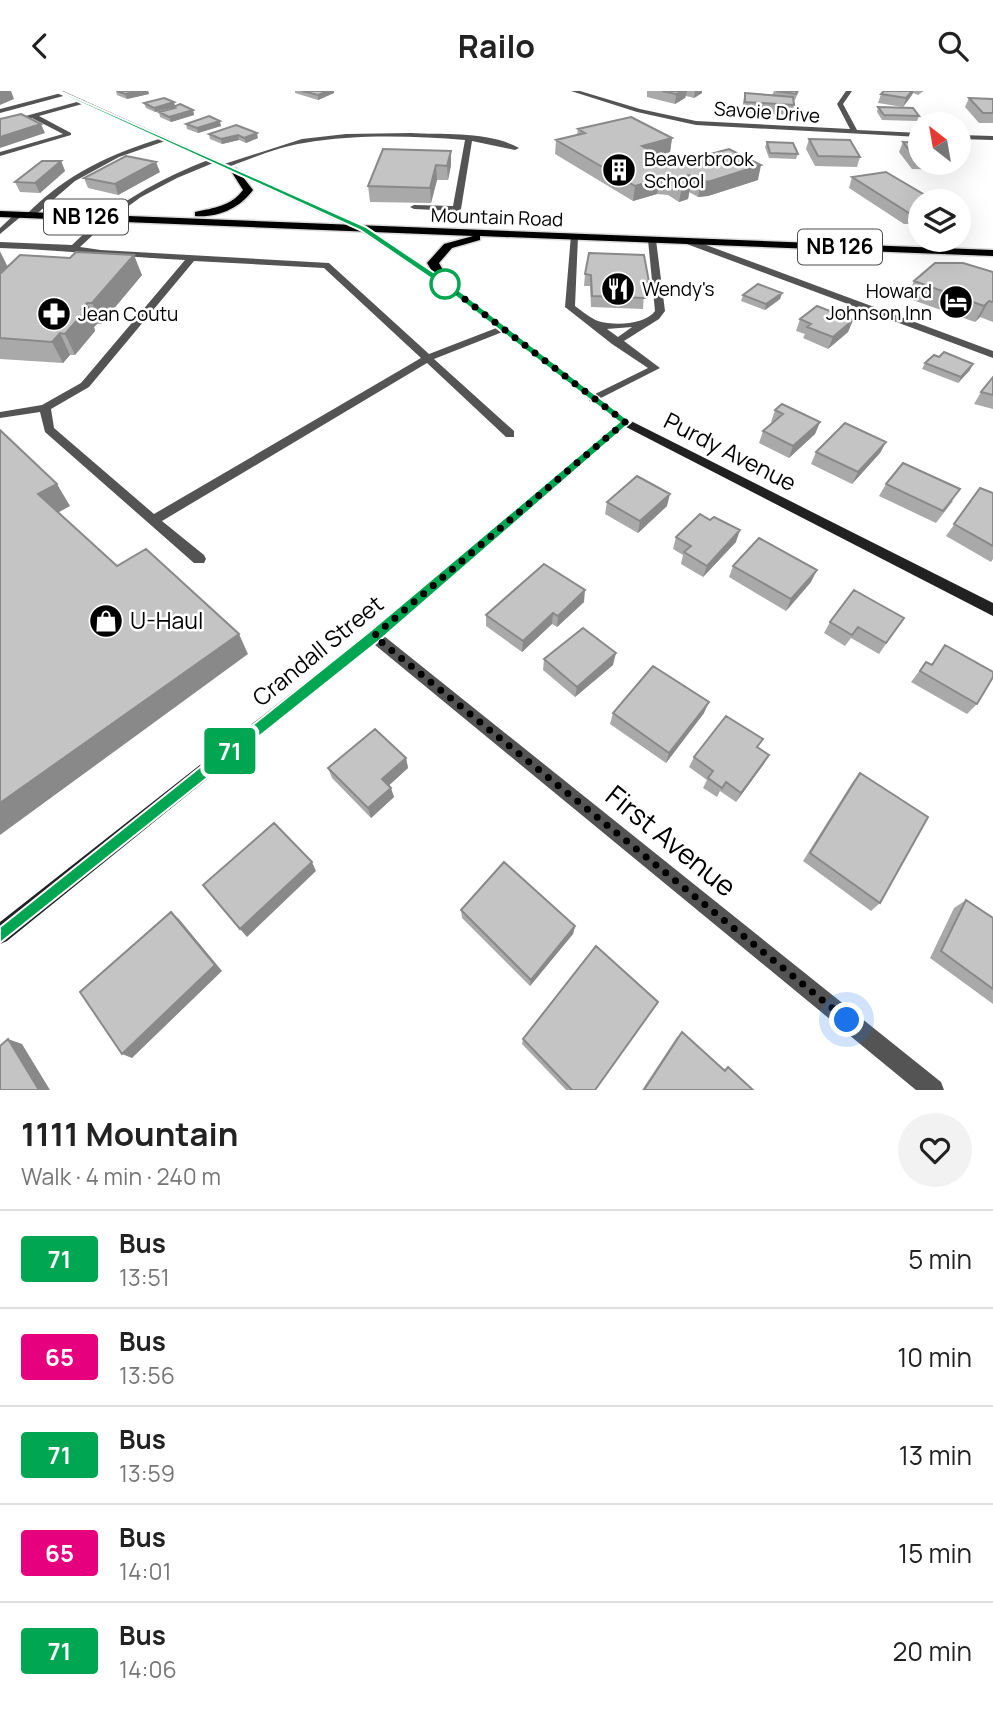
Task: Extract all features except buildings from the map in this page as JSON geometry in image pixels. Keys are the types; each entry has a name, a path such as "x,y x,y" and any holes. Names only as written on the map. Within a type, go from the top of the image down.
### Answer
{"main road":[{"path":"173,220 223,210 242,201 248,190 236,171"},
{"name":"Mountain Road","path":"0,214 993,253"},
{"path":"445,284 433,263 448,246 493,234"}],"street":[{"name":"Savoie Drive","path":"574,91 696,123 908,135"},
{"path":"849,91 840,104 855,133"},
{"path":"0,111 62,93"},
{"name":"Purdy Avenue","path":"62,93 363,229 445,284 625,422 993,610"},
{"path":"0,125 84,102"},
{"path":"0,154 69,134 33,116"},
{"path":"415,148 418,137"},
{"path":"971,137 993,138"},
{"path":"225,165 322,138 469,139 501,142 516,148"},
{"path":"0,232 72,179 116,155 166,139"},
{"path":"414,208 457,209 469,139"},
{"path":"74,248 103,217 188,170 214,161"},
{"path":"574,237 570,307 655,368 593,399"},
{"path":"616,342 647,323 660,311 652,240"},
{"path":"687,241 993,355"},
{"path":"0,245 326,265 510,434"},
{"path":"41,256 51,247"},
{"path":"0,415 45,408 85,385 192,258"},
{"path":"585,320 607,326 647,323"},
{"path":"153,520 429,358 502,329"},
{"path":"45,408 48,429 199,559"},
{"name":"Crandall Street","path":"0,934 374,636 625,422"},
{"name":"First Avenue","path":"374,636 933,1090"}],"bus line":[{"name":"71","path":"0,934 374,636 625,422 445,284 363,229 58,91"}],"place":[{"name":"Beaverbrook School","path":"619,170"},
{"name":"Wendy's","path":"618,289"},
{"name":"Howard Johnson Inn","path":"956,302"},
{"name":"Jean Coutu","path":"54,314"},
{"name":"U-Haul","path":"106,621"}],"route":[{"path":"445,284 625,422 374,636 847,1020"}]}
